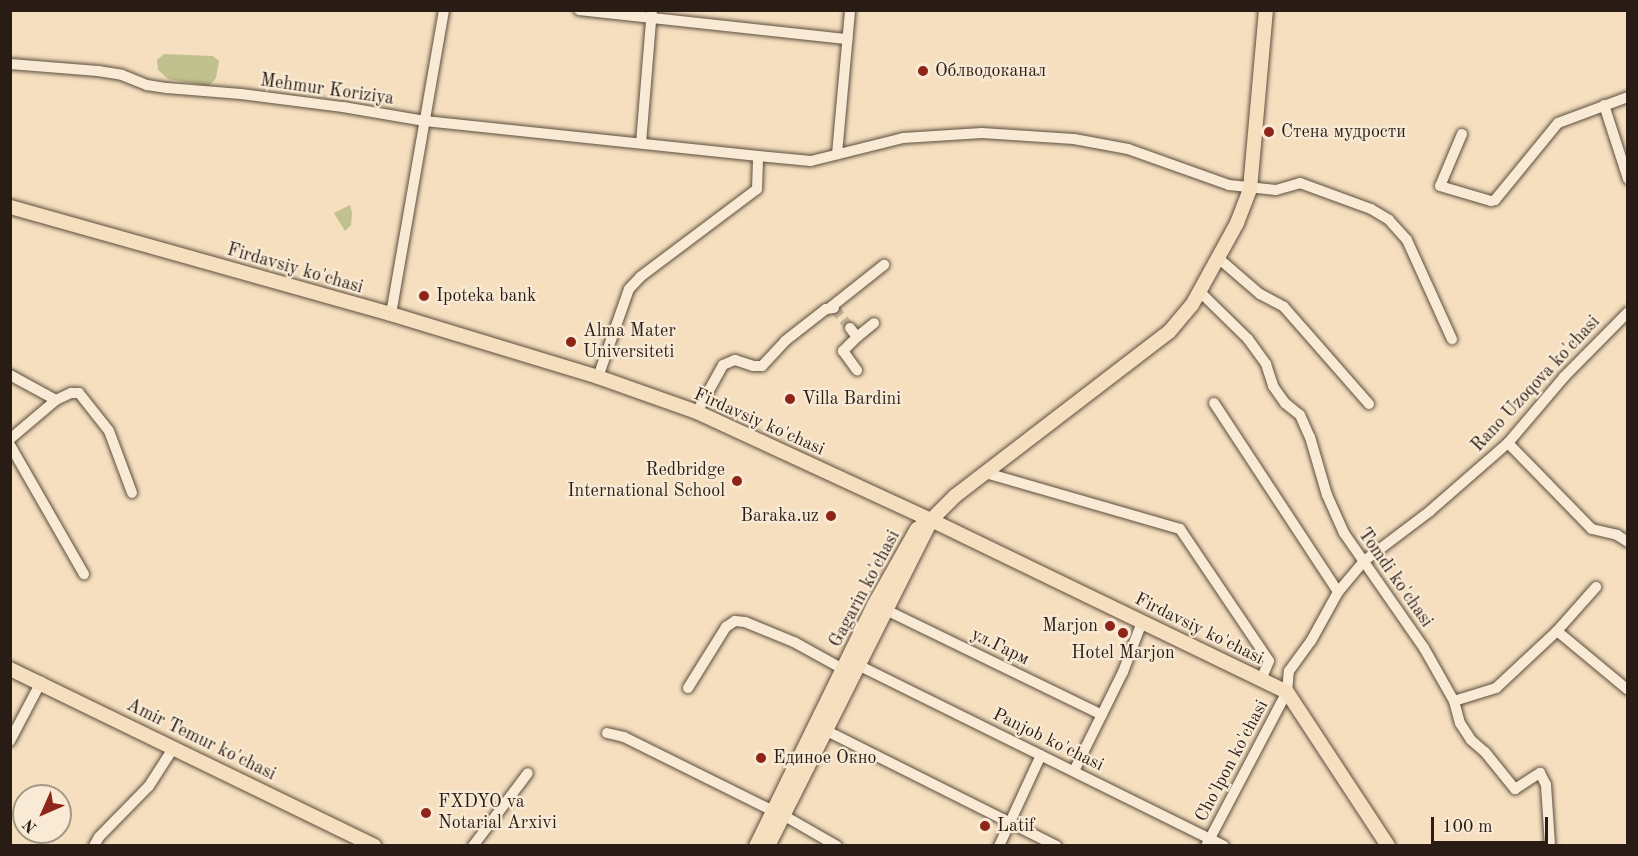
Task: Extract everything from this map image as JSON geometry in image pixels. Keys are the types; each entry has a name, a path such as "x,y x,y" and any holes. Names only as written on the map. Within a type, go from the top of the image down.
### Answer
{"main road":[{"path":"931,520 955,496 1182,320 1237,223 1250,189 1266,10"},
{"name":"Firdavsiy ko'chasi","path":"10,207 392,314 598,377 697,412 931,520 1287,692"},
{"name":"Gagarin ko'chasi","path":"756,846 778,813 825,730 884,609 931,520"},
{"name":"Gagarin ko'chasi","path":"768,846 778,813 843,669 916,529 931,520"},
{"name":"Amir Temur ko'chasi","path":"10,669 174,747 357,841 375,846"},
{"path":"1287,692 1388,846"}],"street":[{"path":"392,314 444,10"},
{"path":"579,10 652,14 847,39"},
{"path":"837,154 850,10"},
{"path":"641,143 652,14"},
{"name":"Mehmur Koriziya","path":"10,64 98,71 122,75 147,85 297,101 425,121 811,161 903,138 982,133 1074,139 1128,149 1229,186 1276,190 1300,183 1371,209 1389,220 1407,240 1452,339"},
{"path":"1462,134 1440,186 1491,201 1495,200 1558,123 1628,97"},
{"path":"1604,105 1628,179"},
{"path":"598,377 629,289 640,277 752,195 759,183 759,156"},
{"path":"1217,257 1260,294 1284,307 1369,404"},
{"path":"697,412 723,365 735,360 753,366 762,366 785,341 833,308 884,265"},
{"name":"Tomdi ko'chasi","path":"1199,291 1248,339 1266,364 1273,386 1285,403 1300,416 1310,437 1327,495 1344,533 1424,648 1454,701 1460,723 1471,740 1485,752 1515,789 1540,773 1546,785 1550,846"},
{"name":"Rano Uzoqova ko'chasi","path":"1287,692 1289,671 1311,641 1338,592 1364,561 1430,511 1508,443 1564,378 1628,312"},
{"path":"857,370 843,351 854,332 874,323"},
{"path":"10,375 56,400"},
{"path":"10,439 56,400 71,393 79,393 109,431 132,493"},
{"path":"1214,403 1338,592"},
{"path":"1508,443 1592,529 1617,535 1628,542"},
{"path":"10,445 84,574"},
{"path":"986,473 1180,529 1269,661 1261,680"},
{"path":"1454,701 1496,688 1557,631 1596,587"},
{"name":"ул.Гарм","path":"884,609 1102,715"},
{"path":"688,688 726,627 735,621 745,622 794,642 843,669"},
{"path":"1074,771 1102,715 1142,622"},
{"path":"1557,631 1628,690"},
{"name":"Panjob ko'chasi","path":"858,665 1074,771 1208,842 1224,846"},
{"path":"10,741 41,682"},
{"name":"Cho'lpon ko'chasi","path":"1208,842 1287,692"},
{"path":"825,730 1057,846"},
{"path":"607,734 624,737 778,813 837,846"},
{"path":"94,846 99,837 149,786 174,747"},
{"path":"999,846 1041,755"},
{"path":"473,846 528,773"}],"green space":[{"path":"164,54 213,56 219,61 216,78 209,86 168,79 158,70 157,60"},
{"path":"350,205 351,225 345,231 334,213"}],"tunnel":[{"path":"834,308 850,328"}],"place":[{"name":"Облводоканал","path":"923,71"},
{"name":"Стена мудрости","path":"1269,132"},
{"name":"Ipoteka bank","path":"424,296"},
{"name":"Alma Mater Universiteti","path":"571,342"},
{"name":"Villa Bardini","path":"790,399"},
{"name":"Redbridge International School","path":"737,481"},
{"name":"Baraka.uz","path":"831,516"},
{"name":"Marjon","path":"1110,626"},
{"name":"Hotel Marjon","path":"1123,633"},
{"name":"Единое Окно","path":"761,758"},
{"name":"FXDYO va Notarial Arxivi","path":"426,813"},
{"name":"Latif","path":"985,826"}]}
